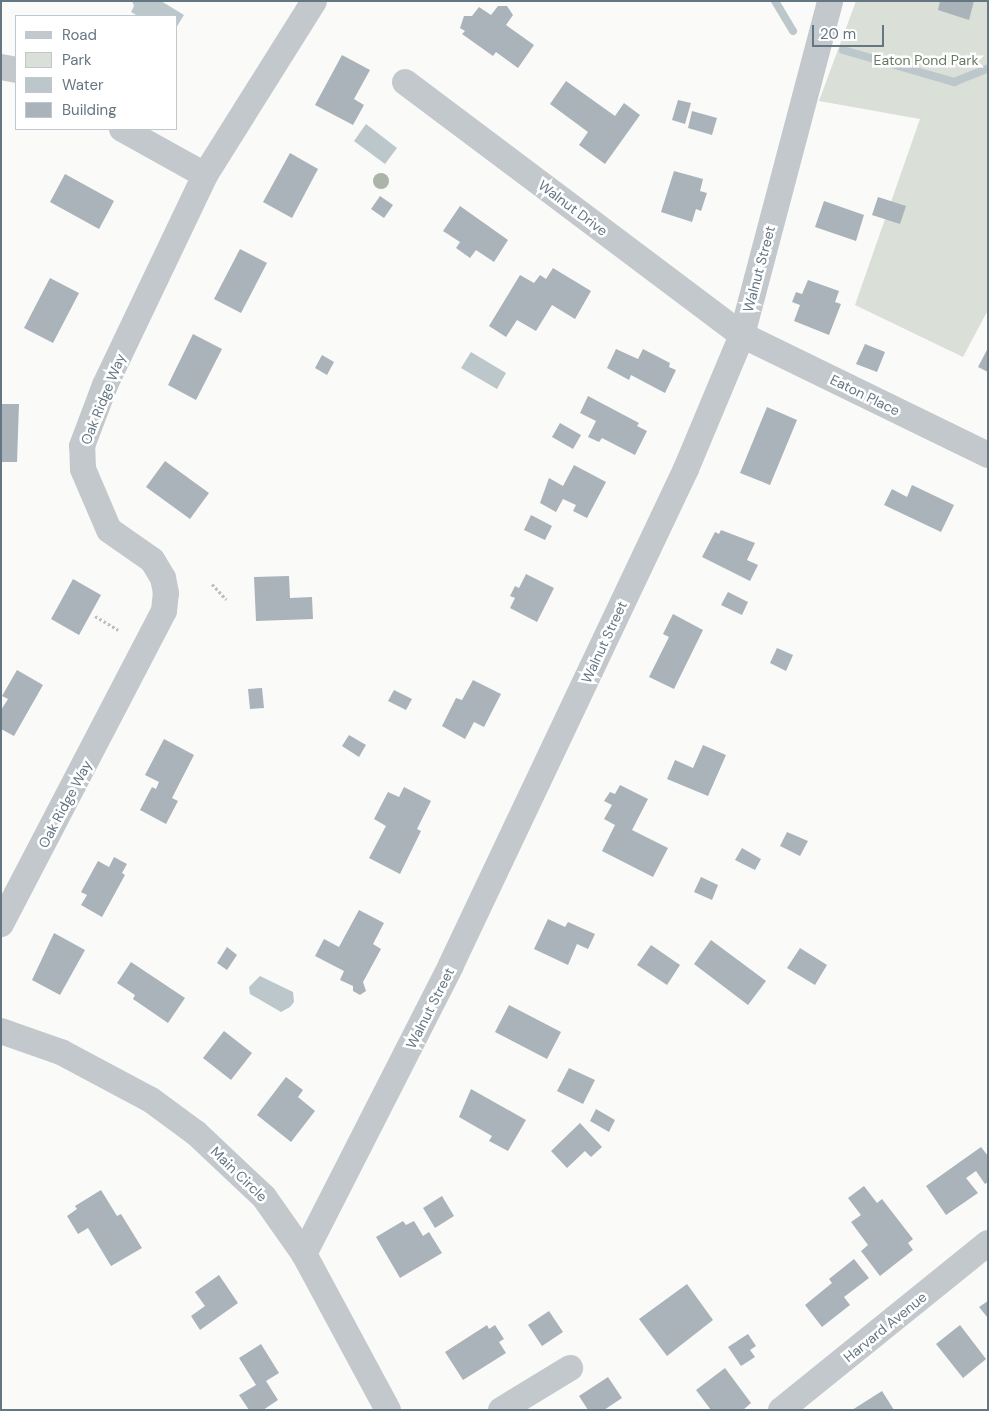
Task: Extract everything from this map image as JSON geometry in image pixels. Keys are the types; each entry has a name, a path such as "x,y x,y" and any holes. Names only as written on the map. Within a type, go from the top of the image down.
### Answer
{"street":[{"name":"Oak Ridge Way","path":"1,924 164,611 166,593 163,578 152,560 110,530 83,469 82,446 105,385 205,175 314,1"},
{"name":"Walnut Street","path":"304,1254 446,977 535,793 686,469 742,334 830,1"},
{"path":"1,67 15,70"},
{"name":"Walnut Drive","path":"405,82 742,334"},
{"path":"124,130 205,175"},
{"name":"Eaton Place","path":"742,334 988,455"},
{"name":"Main Circle","path":"1,1032 61,1052 151,1100 179,1121 264,1197 304,1254 388,1410"},
{"name":"Harvard Avenue","path":"781,1410 988,1243"},
{"path":"501,1410 570,1368"}],"path":[{"path":"212,584 226,599"},
{"path":"95,616 118,630"}],"green space":[{"name":"Eaton Pond Park","path":"856,1 988,1 988,310 963,357 855,305 920,119 819,101"}],"water":[{"path":"132,1 161,1 184,15 178,25 178,15 136,15 131,12 134,6"},
{"path":"366,124 397,148 385,164 354,141"},
{"path":"471,352 506,373 497,389 461,368"},
{"path":"260,976 293,992 294,1002 290,1007 281,1012 250,994 249,987"}],"building":[{"path":"940,1 974,1 969,20 938,10"},
{"path":"498,6 507,6 513,15 506,25 534,45 518,68 496,52 493,56 462,34 465,31 460,28 464,16 472,16 479,7 491,15"},
{"path":"342,55 370,70 354,99 364,105 353,125 315,105"},
{"path":"566,81 615,116 624,103 640,115 605,164 579,145 588,132 550,104"},
{"path":"678,100 691,103 685,124 672,120"},
{"path":"692,111 717,118 712,135 688,128"},
{"path":"290,153 318,169 292,218 263,202"},
{"path":"674,171 703,179 700,191 707,193 701,211 696,209 692,222 661,212"},
{"path":"65,174 114,201 99,229 50,202"},
{"path":"380,196 393,205 384,218 371,209"},
{"path":"878,197 906,206 900,224 872,215"},
{"path":"824,201 864,215 856,241 815,227"},
{"path":"460,206 508,240 494,262 476,250 470,258 456,248 460,242 443,231"},
{"path":"240,249 267,263 241,313 214,299"},
{"path":"553,268 591,291 575,319 552,305 536,331 517,320 506,337 489,326 520,275 534,283 540,275 546,279"},
{"path":"50,278 79,293 53,343 24,328"},
{"path":"808,280 839,291 835,302 841,304 829,335 794,321 800,305 792,302 796,292 802,294"},
{"path":"193,334 222,349 196,400 168,385"},
{"path":"865,344 885,352 877,372 856,364"},
{"path":"988,348 988,372 978,367"},
{"path":"616,349 638,359 643,349 670,363 669,367 676,370 665,393 631,375 629,380 607,368"},
{"path":"322,355 334,362 327,375 315,368"},
{"path":"588,396 639,423 637,426 647,431 635,455 602,438 599,442 588,437 596,421 580,413"},
{"path":"1,404 19,404 17,462 1,462"},
{"path":"767,407 797,420 770,485 740,473"},
{"path":"560,423 581,435 573,449 552,437"},
{"path":"165,461 209,493 190,519 146,487"},
{"path":"574,465 606,482 587,518 573,511 576,505 563,499 556,512 540,503 549,478 563,486"},
{"path":"912,485 954,505 941,532 884,505 892,489 907,497"},
{"path":"531,515 552,526 545,540 524,530"},
{"path":"721,530 755,543 747,560 758,565 750,581 702,557 715,532 719,534"},
{"path":"526,574 554,588 537,622 510,608 515,598 510,596 515,586 519,588"},
{"path":"289,576 290,598 312,597 313,619 256,621 254,577"},
{"path":"73,579 101,595 79,635 51,619"},
{"path":"728,592 748,602 742,615 721,605"},
{"path":"673,614 703,630 674,689 649,677 669,637 663,634"},
{"path":"777,648 793,655 786,671 770,663"},
{"path":"17,670 43,685 14,736 1,729 1,710 8,699 2,696"},
{"path":"473,680 501,694 484,727 474,722 465,739 442,726 456,698 462,700"},
{"path":"262,688 264,708 250,709 248,689"},
{"path":"394,690 412,699 406,710 388,701"},
{"path":"349,735 366,745 359,757 342,746"},
{"path":"164,739 194,755 172,798 178,801 166,824 140,810 152,787 156,789 159,782 145,775"},
{"path":"703,745 726,755 708,796 667,779 675,760 693,768"},
{"path":"620,785 648,799 632,830 668,848 653,877 602,851 615,825 604,819 612,805 604,801 610,792 615,794"},
{"path":"404,787 431,801 417,829 421,831 400,874 369,858 386,826 374,819 388,792 399,797"},
{"path":"787,832 808,841 800,856 780,846"},
{"path":"742,848 761,859 755,870 735,860"},
{"path":"114,857 127,864 122,873 125,875 102,917 81,905 87,895 81,892 98,861 109,867"},
{"path":"701,877 718,885 712,900 694,892"},
{"path":"359,910 384,923 373,944 381,949 363,982 366,991 360,995 353,991 353,986 340,980 344,971 315,956 324,939 339,947"},
{"path":"548,919 565,927 568,922 595,934 588,949 577,944 568,965 534,949"},
{"path":"54,933 85,950 60,995 32,980"},
{"path":"711,940 766,981 748,1005 694,964"},
{"path":"651,945 680,965 667,985 637,965"},
{"path":"227,947 237,955 227,970 217,963"},
{"path":"800,948 827,965 815,985 787,968"},
{"path":"131,962 185,998 168,1023 133,999 135,995 117,983"},
{"path":"509,1005 561,1032 547,1059 495,1032"},
{"path":"224,1031 252,1053 231,1080 203,1058"},
{"path":"569,1068 595,1080 583,1104 557,1091"},
{"path":"286,1077 303,1090 298,1097 315,1111 291,1142 257,1115"},
{"path":"471,1089 526,1120 508,1151 489,1141 492,1136 459,1117"},
{"path":"596,1109 615,1120 609,1132 590,1121"},
{"path":"580,1123 602,1147 591,1157 585,1151 567,1168 551,1151"},
{"path":"981,1147 988,1156 988,1182 985,1184 976,1171 966,1178 978,1193 946,1215 926,1186"},
{"path":"864,1186 877,1203 882,1199 913,1239 908,1243 913,1250 880,1276 861,1251 868,1245 851,1222 861,1215 848,1198"},
{"path":"101,1190 117,1216 121,1214 142,1248 111,1266 88,1228 78,1234 67,1216 77,1209 75,1206"},
{"path":"442,1196 454,1216 435,1228 423,1208"},
{"path":"403,1221 406,1225 414,1221 423,1236 429,1232 442,1253 400,1278 376,1237"},
{"path":"854,1259 869,1278 844,1297 850,1305 822,1327 805,1305 832,1283 829,1279"},
{"path":"219,1275 238,1303 200,1330 191,1316 205,1306 195,1292"},
{"path":"687,1284 713,1320 667,1356 639,1319"},
{"path":"988,1301 988,1318 979,1307"},
{"path":"549,1311 563,1332 542,1346 528,1325"},
{"path":"487,1325 489,1329 495,1325 504,1339 499,1342 506,1353 463,1380 445,1352"},
{"path":"960,1325 986,1359 963,1378 936,1344"},
{"path":"748,1334 756,1346 750,1350 755,1357 741,1366 728,1347"},
{"path":"261,1344 279,1373 266,1381 278,1400 263,1410 249,1410 239,1395 256,1385 239,1358"},
{"path":"725,1368 751,1403 743,1410 711,1410 696,1390"},
{"path":"608,1377 622,1398 604,1410 588,1410 579,1396"},
{"path":"882,1391 894,1410 852,1410"}],"waterway":[{"path":"775,1 793,31"},
{"path":"843,50 954,82 988,68"}]}
